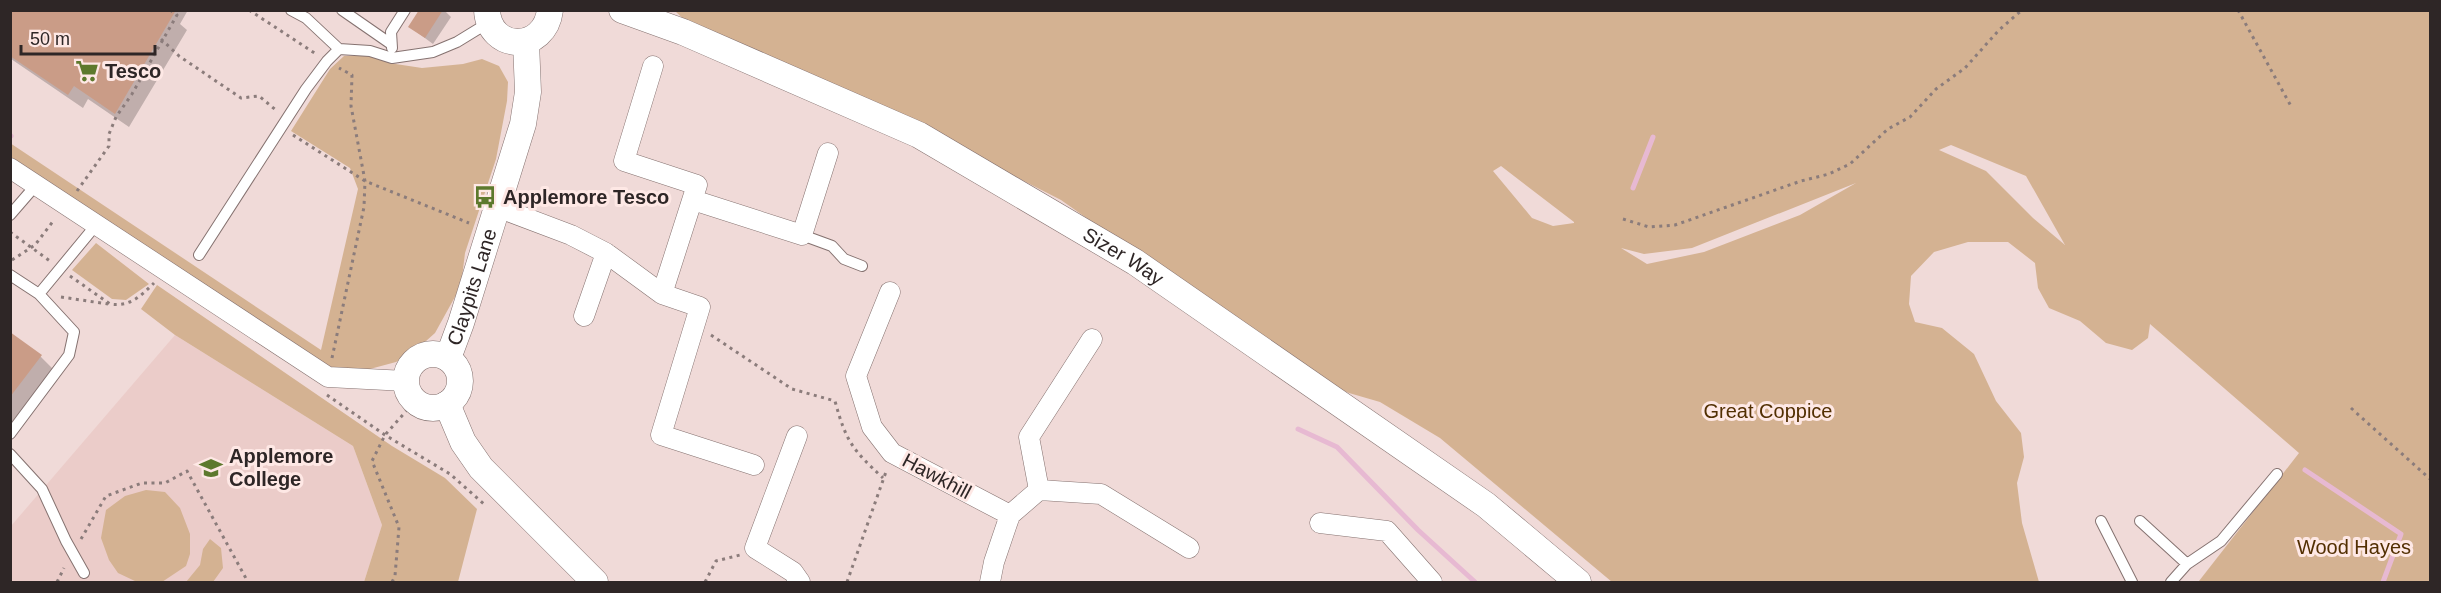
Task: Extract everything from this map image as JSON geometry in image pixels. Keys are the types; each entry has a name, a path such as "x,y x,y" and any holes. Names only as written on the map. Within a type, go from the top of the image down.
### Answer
{"street":[{"path":"488,16 493,31 508,41 526,42 543,31 548,22 550,10"},
{"name":"Sizer Way","path":"622,10 683,32 919,135 1135,262 1486,505 1578,582"},
{"name":"Claypits Lane","path":"448,358 523,124 528,92 526,42"},
{"path":"653,66 624,161 695,193 802,235 828,153"},
{"path":"10,168 96,225 325,385 410,391 430,408 447,404 458,390 459,372 448,358 432,354 416,359 410,366 410,391"},
{"path":"662,294 695,193"},
{"path":"497,207 571,235 606,253 662,294 697,315 661,435 754,465"},
{"path":"584,316 606,253"},
{"name":"Hawkhill","path":"890,292 856,376 872,427 892,453 1010,515"},
{"path":"1039,490 1029,436 1092,339"},
{"path":"447,404 463,442 481,468 595,582"},
{"path":"797,436 755,548 793,572 800,582"},
{"path":"990,582 994,562 1010,515 1039,490 1101,494 1189,548"},
{"path":"1320,523 1387,531 1432,582"}],"lane":[{"path":"291,10 306,18 339,49 370,51 392,58 434,52 457,42 488,16"},
{"path":"342,10 391,44"},
{"path":"392,58 391,32 405,10"},
{"path":"199,255 327,61 339,49"},
{"path":"10,215 36,184"},
{"path":"39,294 96,225"},
{"path":"802,235 832,246 844,259 862,266"},
{"path":"10,275 39,294 74,332 69,355 10,434"},
{"path":"10,454 42,489 84,573"},
{"path":"2171,582 2187,564 2221,541 2277,474"},
{"path":"2102,521 2132,582"},
{"path":"2140,521 2187,564"}],"path":[{"path":"10,261 31,248 109,146 109,134 116,117 132,94 161,39 177,15 170,10"},
{"path":"249,10 352,75 351,106 365,181 364,207 325,385 386,435 450,474 492,511"},
{"path":"1623,219 1649,227 1675,225 1801,181 1829,174 1850,164 1888,129 1910,117 1936,89 1965,68 2022,10"},
{"path":"2238,10 2292,108"},
{"path":"161,39 179,56 241,99 260,96 276,109 282,128 365,181 489,232"},
{"path":"10,232 110,304"},
{"path":"39,294 110,304 127,304 139,298 157,280"},
{"path":"697,315 792,388 835,401 843,428 856,454 883,478"},
{"path":"392,582 395,576 399,527 372,461 410,391"},
{"path":"2351,408 2430,478"},
{"path":"847,582 892,453"},
{"path":"72,553 106,496 142,483 165,483 187,471 248,582"},
{"path":"705,582 716,561 732,558 755,548"}],"shaded area":[{"name":"Applemore College","path":"175,335 353,446 382,525 364,582 11,582 11,526"}],"green space":[{"path":"675,11 2430,11 2430,582 2199,581 2299,453 2150,324 2148,338 2132,350 2106,343 2080,321 2049,308 2038,288 2035,263 2008,242 1968,242 1934,252 1911,276 1909,304 1915,322 1942,328 1974,354 1996,401 2021,433 2024,457 2017,483 2022,523 2039,582 1612,582 1440,438 1380,402 1349,393 1313,378 1061,200 961,149 694,29","holes":["1951,145 2026,176 2065,245 2033,218 1986,171 1939,150","1501,166 1574,223 1553,226 1532,218 1493,171","1856,183 1800,215 1704,252 1647,264 1621,248 1644,254 1692,248"]},
{"path":"344,56 373,56 389,63 422,68 463,64 482,59 499,66 508,82 507,101 496,159 465,253 461,286 435,333 416,350 396,362 355,373 321,368 11,161 10,143 321,350 358,189 350,168 291,131 330,69"},
{"path":"96,243 149,284 126,300 112,299 72,270"},
{"path":"157,285 392,446 445,478 477,509 458,582 364,582 382,525 353,446 175,335 141,309"},
{"path":"146,490 165,492 180,508 190,534 190,554 186,566 162,582 137,582 118,573 109,560 101,538 106,510 125,496"},
{"path":"210,539 221,548 223,568 213,582 186,582 200,565 203,549"}],"building":[{"name":"Tesco","path":"10,10 176,10 115,114 74,86 68,95 10,56"},
{"path":"419,10 443,10 425,38 408,27"},
{"path":"10,332 42,355 10,397"}],"waterway":[{"path":"1633,188 1653,137"},
{"path":"1298,429 1337,447 1418,530 1475,582"},
{"path":"2305,470 2401,534 2383,582"}],"place":[{"name":"Tesco","path":"87,71"},
{"name":"Applemore Tesco","path":"485,197"},
{"name":"Applemore College","path":"211,468"}],"park label":[{"name":"Great Coppice","path":"1768,411"},
{"name":"Wood Hayes","path":"2354,547"}]}
